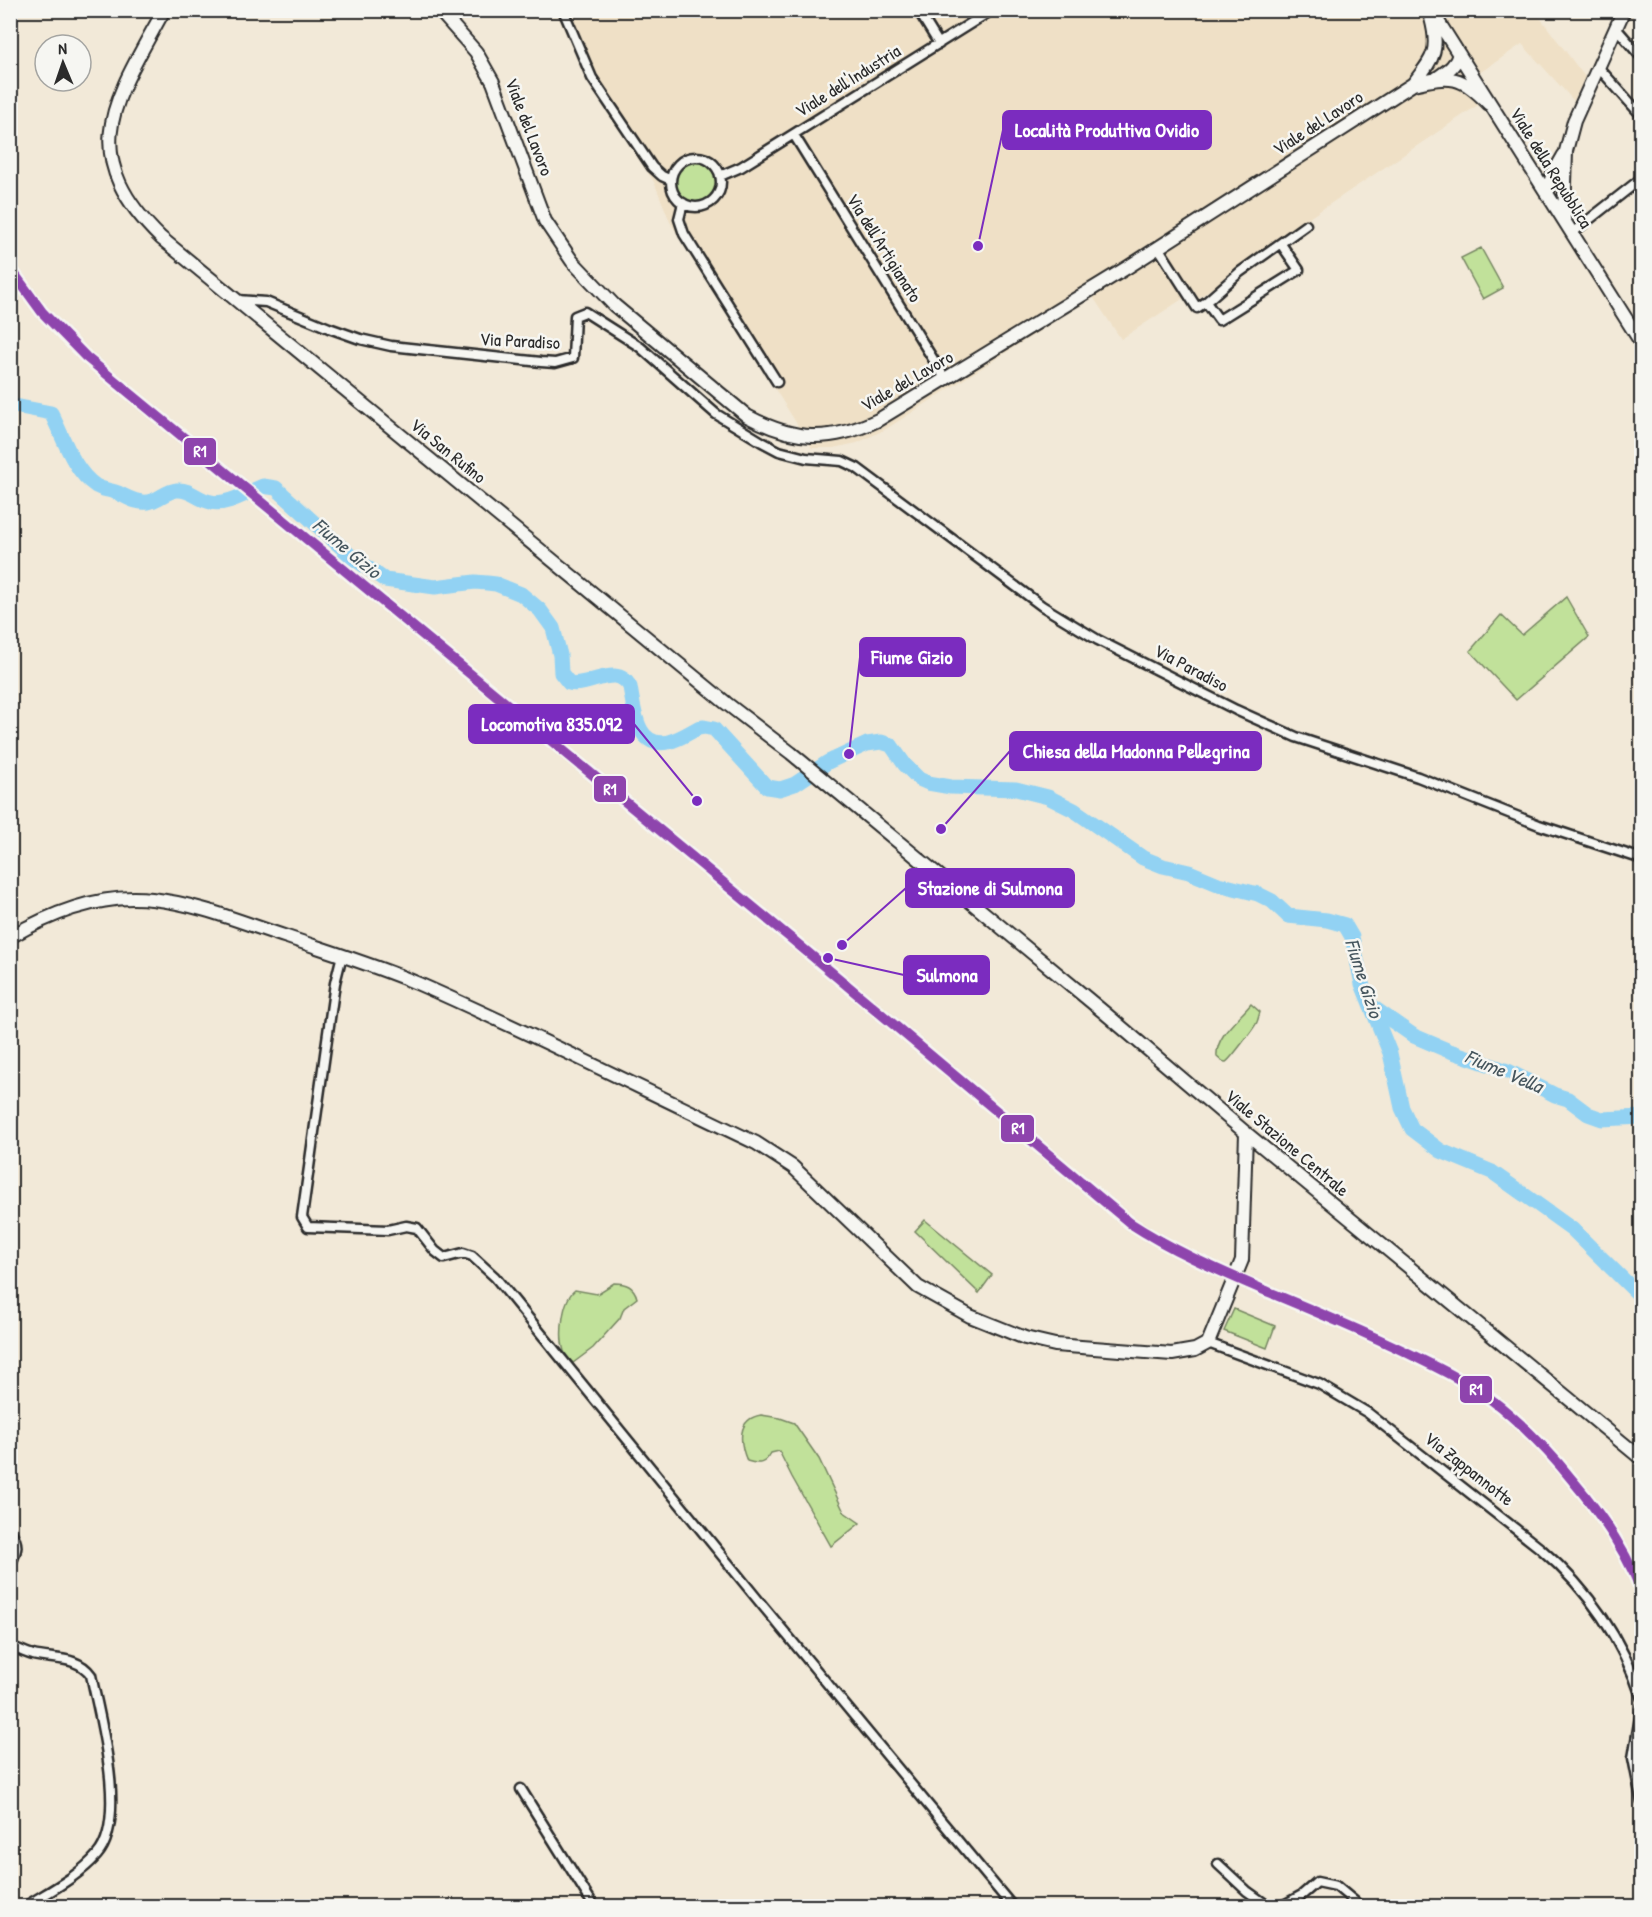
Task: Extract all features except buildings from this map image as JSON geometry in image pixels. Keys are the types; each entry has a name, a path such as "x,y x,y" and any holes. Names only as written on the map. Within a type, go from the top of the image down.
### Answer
{"main road":[{"name":"Via San Rufino","path":"164,10 117,101 111,128 113,165 126,198 146,223 236,300 910,853"},
{"name":"Viale del Lavoro","path":"439,10 476,52 493,82 545,221 572,261 614,305 747,416 770,428 790,434 815,436 850,432 878,420 946,380 1413,84"},
{"name":"Viale della Repubblica","path":"1430,10 1641,344"},
{"path":"1413,84 1430,62 1435,51 1435,34 1430,10"},
{"path":"1564,221 1566,151 1574,121 1624,10"},
{"path":"1430,62 1449,53 1459,54 1457,62 1436,78"},
{"path":"1413,84 1436,78 1454,78 1468,84 1489,104"},
{"path":"1547,195 1556,168 1566,151"},
{"path":"1528,166 1543,170 1556,168"},
{"path":"1547,195 1558,192 1564,179"},
{"name":"Viale Stazione Centrale","path":"910,853 1641,1459"},
{"path":"10,937 36,922 70,908 111,899 151,898 196,907 342,955 418,984 756,1143 793,1167 918,1287 970,1316 1025,1338 1055,1345 1172,1354 1195,1350 1208,1342 1242,1260 1246,1133"}],"street":[{"path":"563,10 592,78 652,167 671,180"},
{"path":"918,10 939,44"},
{"name":"Viale dell'Industria","path":"720,176 741,167 794,135 992,10"},
{"path":"1616,28 1641,58"},
{"path":"1598,67 1641,117"},
{"name":"Via dell'Artigianato","path":"794,135 946,380"},
{"path":"694,157 710,162 720,176 720,188 710,202 700,206 683,203 675,195 671,180 678,164 694,157"},
{"path":"1572,233 1641,178"},
{"path":"683,203 679,219 684,234 777,382"},
{"path":"1158,247 1197,308 1240,272 1306,225"},
{"path":"1206,302 1219,320 1299,270 1281,244"},
{"name":"Via Paradiso","path":"236,300 266,302 360,339 391,346 541,362 561,362 573,358 575,316 585,312 640,347 716,414 780,451 806,458 842,461 857,468 1042,606 1098,640 1236,710 1296,737 1418,777 1539,825 1641,859"},
{"path":"762,442 770,428"},
{"path":"342,955 334,983 302,1217 308,1227 388,1230 417,1228 435,1251 444,1258 463,1253 472,1256 495,1277 1012,1906"},
{"name":"Via Zappannotte","path":"1208,1342 1319,1384 1368,1413 1541,1549 1563,1568 1592,1602 1622,1647 1641,1699"},
{"path":"10,1530 16,1539 17,1549 10,1566"},
{"path":"10,1646 34,1655 69,1660 85,1666 91,1675 106,1745 111,1798 112,1820 107,1840 98,1855 79,1871 26,1906"},
{"path":"1641,1705 1634,1758 1641,1803"},
{"path":"521,1789 594,1906"},
{"path":"1218,1864 1247,1891 1268,1906"},
{"path":"1282,1906 1302,1895 1317,1882 1336,1886 1360,1906"}],"shaded area":[{"path":"556,11 1535,11 1585,77 1574,101 1522,44 1478,74 1490,97 1306,220 1190,304 1184,298 1121,339 1093,297 886,429 857,443 833,448 812,448 670,222 654,182 589,84"}],"green space":[{"path":"696,162 710,168 716,182 710,196 696,202 682,196 676,182 682,168"},
{"path":"1481,248 1503,288 1483,299 1461,258"},
{"path":"1566,597 1589,637 1516,700 1470,651 1501,615 1522,635"},
{"path":"1251,1004 1260,1012 1257,1022 1232,1056 1226,1062 1222,1061 1217,1057 1220,1042 1229,1028"},
{"path":"925,1220 992,1275 979,1293 915,1231"},
{"path":"614,1283 629,1286 637,1298 624,1308 620,1318 593,1348 573,1363 565,1353 563,1344 562,1328 567,1302 575,1290 597,1294"},
{"path":"1234,1309 1275,1326 1267,1348 1224,1331"},
{"path":"761,1415 794,1423 819,1459 844,1512 860,1523 831,1546 779,1451 771,1453 761,1463 747,1461 742,1446 742,1432 748,1421"}],"waterway":[{"name":"Fiume Gizio","path":"10,405 51,413 69,452 88,480 96,486 132,500 148,502 169,492 182,490 206,501 217,503 231,500 263,486 276,488 352,557 385,580 435,587 475,582 487,583 496,584 521,594 540,610 553,628 560,655 561,673 569,683 577,684 610,676 624,680 630,687 638,725 649,739 657,743 668,742 698,728 714,729 767,787 780,789 795,784 828,762 867,744 881,742 891,745 905,765 919,779 928,783 951,787 1016,789 1048,797 1074,810 1143,858 1163,866 1189,872 1218,884 1258,894 1272,901 1288,916 1327,920 1345,925 1352,937 1362,984 1390,1053 1402,1108 1412,1129 1441,1151 1492,1172 1572,1229 1642,1298"},
{"name":"Fiume Vella","path":"1371,1006 1414,1036 1508,1071 1555,1095 1568,1099 1588,1114 1602,1119 1642,1117"}],"transit line":[{"name":"R1","path":"10,268 42,312 86,357 793,940 1130,1223 1196,1260 1403,1350 1468,1384 1500,1407 1551,1455 1593,1506 1621,1548 1642,1592"}],"place":[{"name":"Località Produttiva Ovidio","path":"978,246"},
{"name":"Fiume Gizio","path":"849,754"},
{"name":"Locomotiva 835.092","path":"697,801"},
{"name":"Chiesa della Madonna Pellegrina","path":"941,829"},
{"name":"Stazione di Sulmona","path":"842,945"},
{"name":"Sulmona","path":"828,958"}]}
